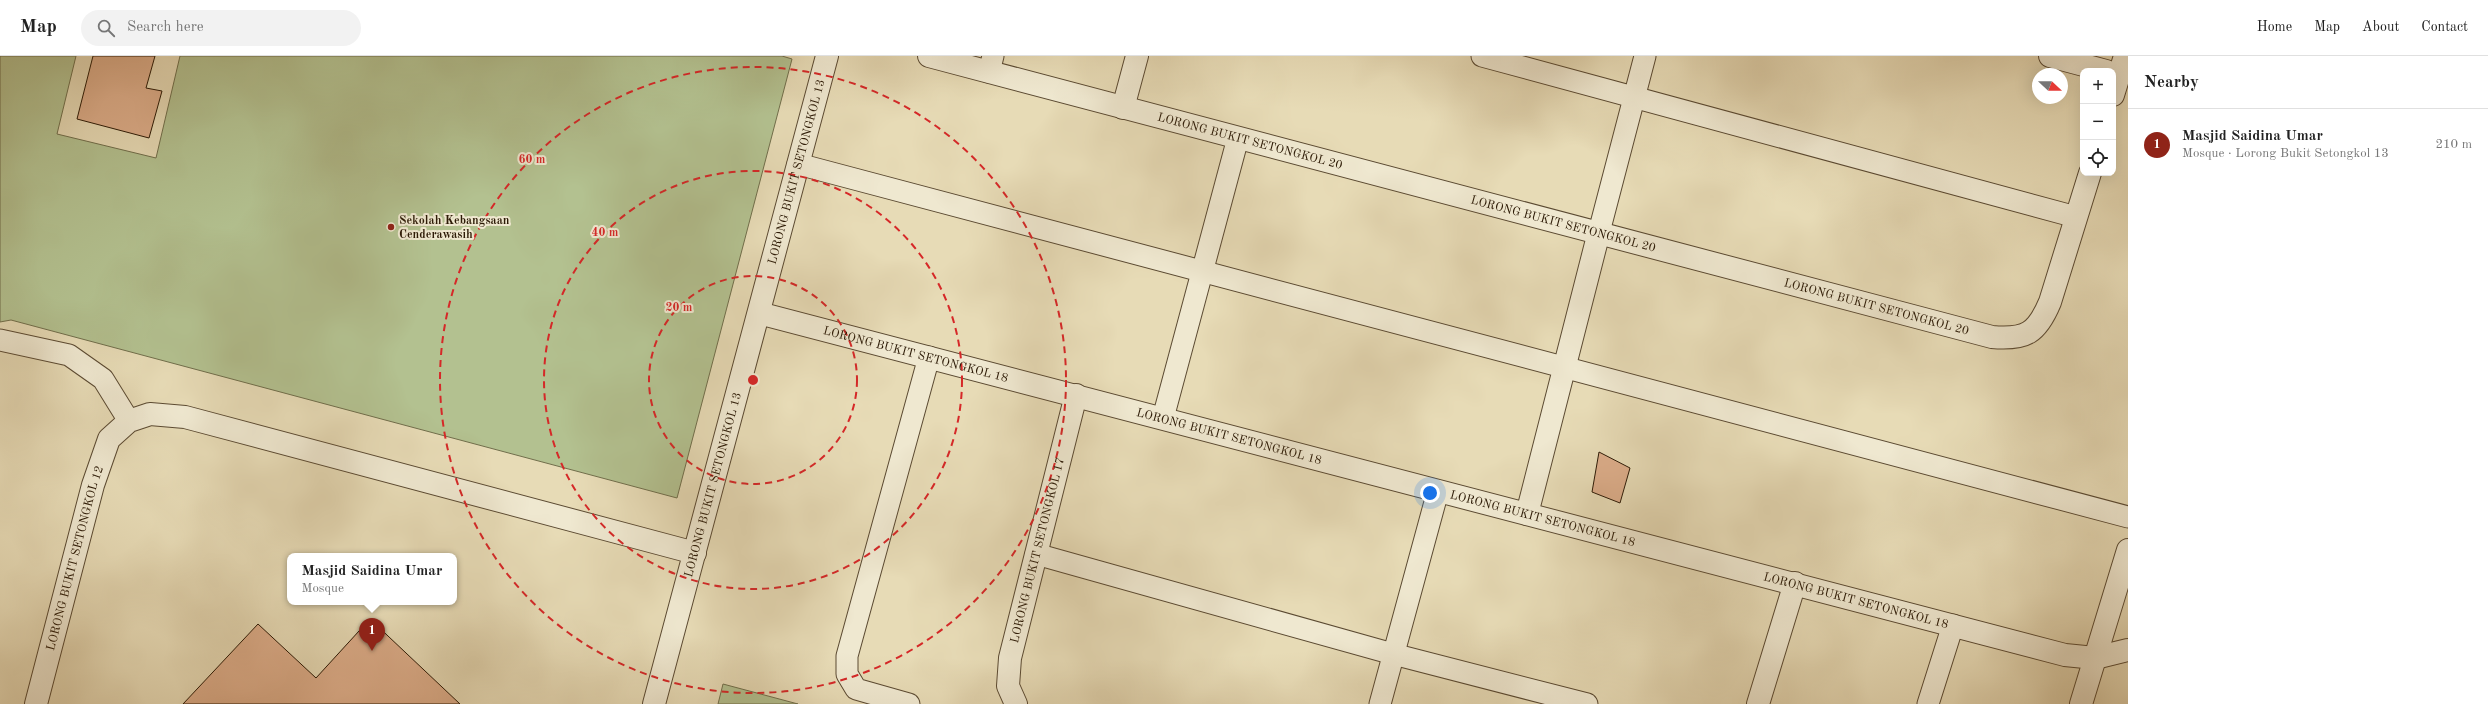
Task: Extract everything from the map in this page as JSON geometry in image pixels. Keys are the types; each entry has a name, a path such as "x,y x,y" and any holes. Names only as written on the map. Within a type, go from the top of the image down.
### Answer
{"street":[{"name":"LORONG BUKIT SETONGKOL 13","path":"654,704 827,56"},
{"name":"LORONG BUKIT SETONGKOL 20","path":"929,56 991,64 1123,108 1599,232 1992,338 2012,339 2029,334 2042,320 2050,302 2089,176"},
{"path":"1123,108 1137,56"},
{"path":"2050,56 2093,68"},
{"path":"1527,514 1599,232"},
{"name":"LORONG BUKIT SETONGKOL 18","path":"759,313 1795,583 2065,655 2096,658 2128,650"},
{"name":"LORONG BUKIT SETONGKOL 17","path":"1016,704 1008,686 1010,658 1076,395"},
{"path":"129,420 150,414 184,416 694,553"},
{"name":"LORONG BUKIT SETONGKOL 12","path":"36,704 93,485 109,439 129,420"},
{"path":"2081,704 2128,550"},
{"path":"1758,704 1795,583"}],"lane":[{"path":"1482,56 1634,99 2076,217"},
{"path":"1599,232 1645,56"},
{"path":"1163,418 1238,138"},
{"path":"798,164 1564,369 2128,517"},
{"path":"0,340 69,355 103,379 129,420"},
{"path":"909,704 856,688 847,674 847,656 929,357"},
{"path":"1380,704 1438,491"},
{"path":"1036,554 1393,654 1588,704"},
{"path":"1928,704 1953,625"}],"green space":[{"name":"Sekolah Kebangsaan Cenderawasih","path":"0,56 76,56 57,134 156,158 180,56 782,56 792,59 677,498 11,320 0,322"},
{"path":"723,684 798,704 718,704"}],"building":[{"path":"93,56 155,56 146,88 162,91 149,138 77,119"},
{"path":"1599,452 1630,468 1620,503 1592,492"},
{"path":"370,619 460,704 183,704 258,624 316,678"}],"place":[{"name":"Sekolah Kebangsaan Cenderawasih","path":"391,227"},
{"name":"Masjid Saidina Umar","path":"372,651"}]}
